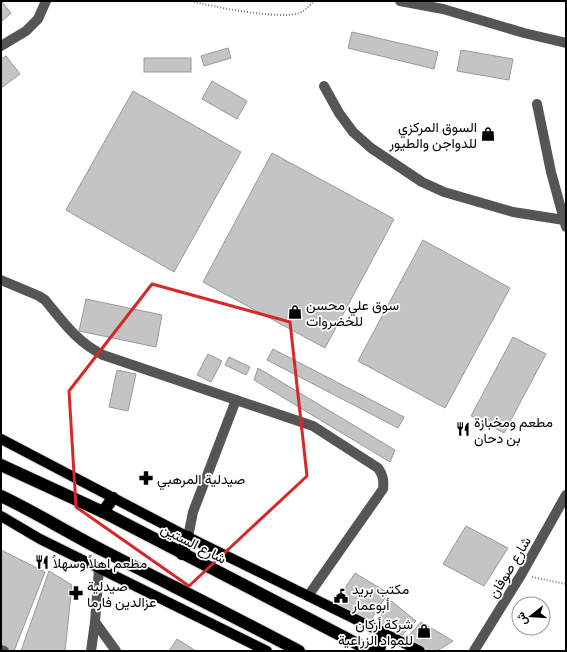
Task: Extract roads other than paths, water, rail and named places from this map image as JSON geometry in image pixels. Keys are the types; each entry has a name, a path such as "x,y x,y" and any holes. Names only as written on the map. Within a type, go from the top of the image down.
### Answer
{"highway":[{"name":"شارع الستين","path":"1,465 103,512 371,651"},
{"path":"1,496 19,504 104,552 232,615 299,651"},
{"path":"103,512 113,498"},
{"path":"182,554 188,537"},
{"path":"379,651 383,632"}],"main road":[{"path":"1,439 188,537 420,651"},
{"path":"1,516 40,539 267,651"}],"street":[{"path":"1,46 26,31 38,19 46,1"},
{"path":"400,1 443,9 524,33 566,43"},
{"path":"324,86 338,113 353,132 371,148 422,182 444,192 513,212 565,224 551,172 537,104"},
{"path":"1,280 45,300 75,336 90,349 103,355 313,426 378,468 384,480 383,489 308,596"},
{"path":"188,537 193,512 236,400"},
{"name":"شارع صوفان","path":"474,651 521,575 566,496"},
{"path":"91,651 99,568"},
{"path":"95,622 116,651"}],"place":[{"name":"السوق المركزي للدواجن والطيور","path":"488,134"},
{"name":"سوق علي محسن للخضروات","path":"295,312"},
{"name":"مطعم ومخبازة بن دحان","path":"463,429"},
{"name":"صيدلية المرهبي","path":"146,478"},
{"name":"مطعم اهلاً وسهلاً","path":"42,562"},
{"name":"صيدلية عزالدين فارما","path":"76,593"},
{"name":"مكتب بريد أبوعمار","path":"341,596"},
{"name":"شركة أركان للمواد الزراعية","path":"424,631"}]}
